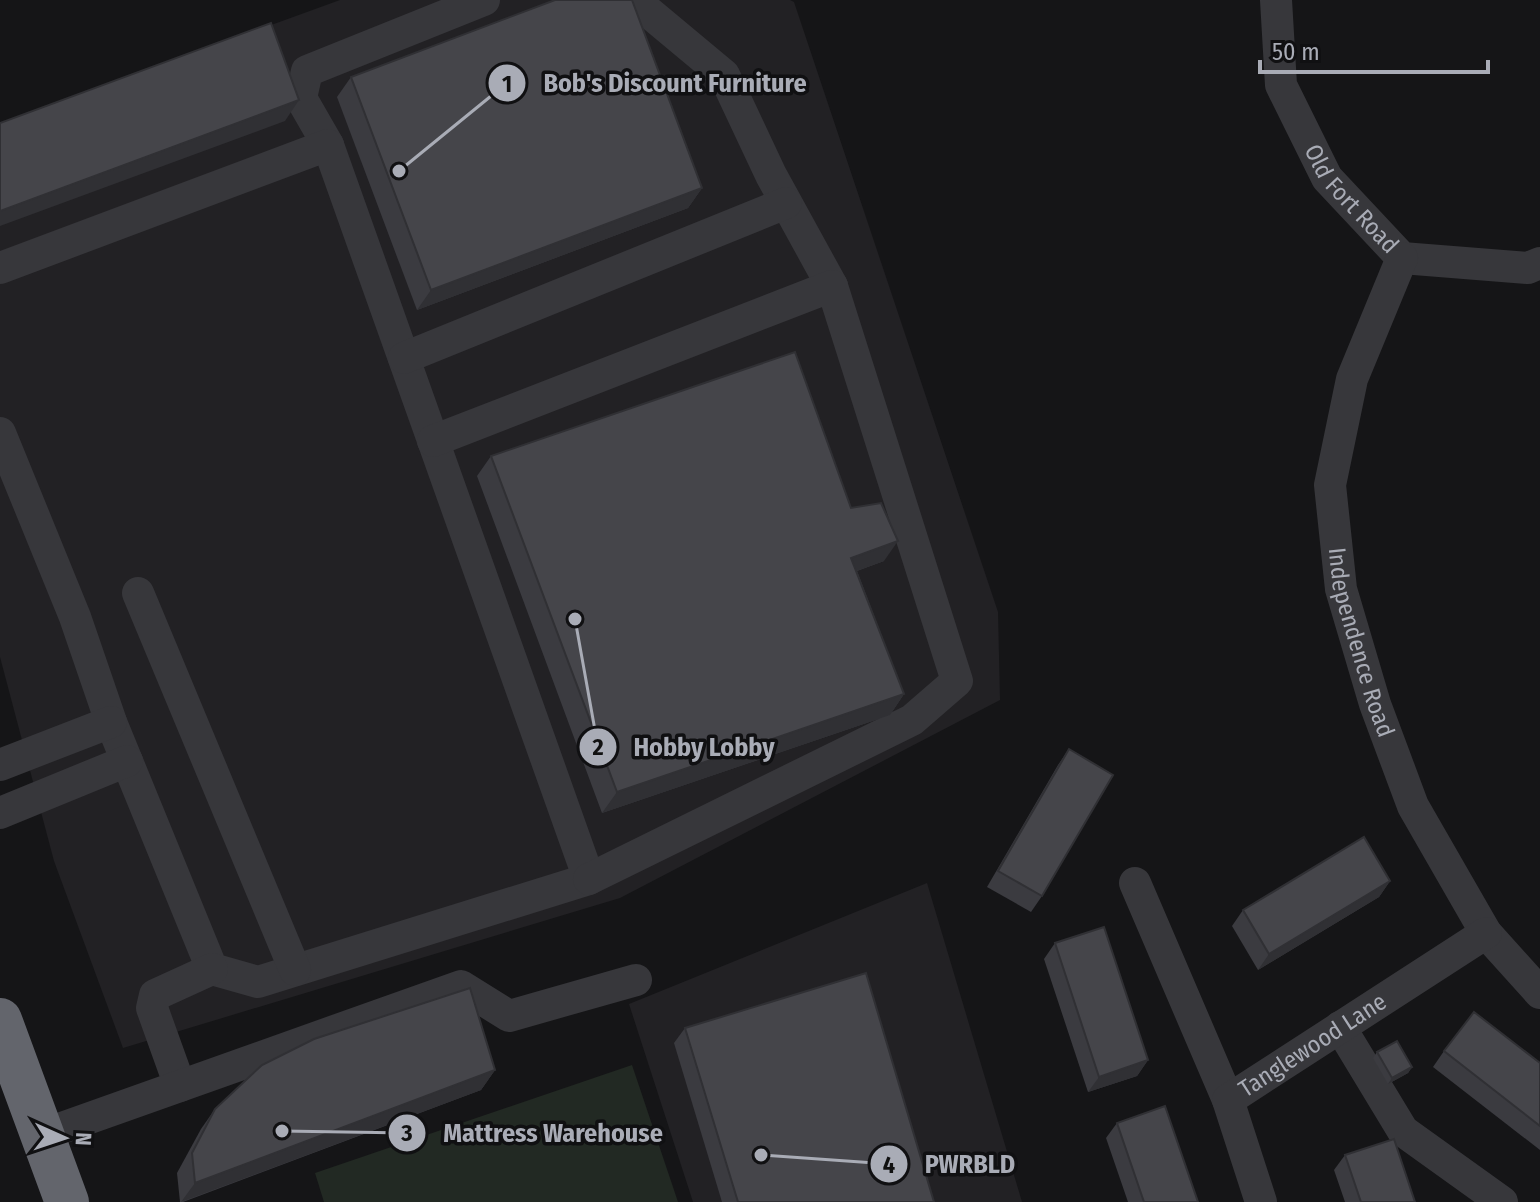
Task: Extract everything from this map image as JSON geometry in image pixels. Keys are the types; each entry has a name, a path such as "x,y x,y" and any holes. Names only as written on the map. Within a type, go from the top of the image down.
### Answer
{"highway":[{"path":"0,1020 67,1202"}],"street":[{"path":"484,0 307,71 301,98 328,145 589,879"},
{"path":"180,1086 152,1008 155,995 212,969 258,982 589,879 912,720 957,681 832,286 786,203 724,75 634,0"},
{"name":"Old Fort Road","path":"1276,0 1281,85 1327,178 1402,258 1528,268 1540,263"},
{"path":"0,268 328,145"},
{"path":"404,358 786,203"},
{"name":"Independence Road","path":"1402,258 1352,379 1330,485 1341,589 1375,704 1413,806 1486,933 1540,993"},
{"path":"433,441 832,286"},
{"path":"0,433 75,617 111,722 212,969"},
{"path":"138,593 295,970"},
{"path":"0,765 111,722"},
{"path":"0,813 127,761"},
{"path":"1135,883 1228,1100"},
{"name":"Tanglewood Lane","path":"1261,1202 1228,1100 1486,933"},
{"path":"42,1135 461,986 509,1016 636,980"},
{"path":"1340,1027 1403,1131 1502,1202"}],"shaded area":[{"path":"340,0 794,2 998,612 1000,700 620,898 123,1048 54,861 0,657 0,124"},
{"path":"927,883 1022,1202 693,1202 629,1004"},
{"path":"632,1065 678,1202 324,1202 315,1173"}],"building":[{"path":"555,0 632,0 702,188 431,290 351,77"},
{"path":"271,23 299,100 0,211 0,123"},
{"path":"795,352 851,508 881,503 898,541 851,558 904,694 617,792 491,456"},
{"path":"1069,749 1113,775 1042,896 998,871"},
{"path":"1364,837 1390,881 1269,954 1243,910"},
{"path":"1104,927 1148,1060 1099,1077 1055,943"},
{"path":"866,973 934,1202 738,1202 685,1028"},
{"path":"470,988 495,1070 195,1183 192,1153 215,1109 262,1065 314,1039"},
{"path":"1474,1012 1540,1063 1540,1126 1444,1051"},
{"path":"1397,1041 1412,1067 1392,1078 1377,1052"},
{"path":"1165,1106 1198,1202 1144,1202 1117,1123"},
{"path":"1394,1139 1415,1202 1361,1202 1345,1155"}],"place":[{"name":"Bob's Discount Furniture","path":"399,171"},
{"name":"Hobby Lobby","path":"575,619"},
{"name":"Mattress Warehouse","path":"282,1131"},
{"name":"PWRBLD","path":"761,1155"}]}
